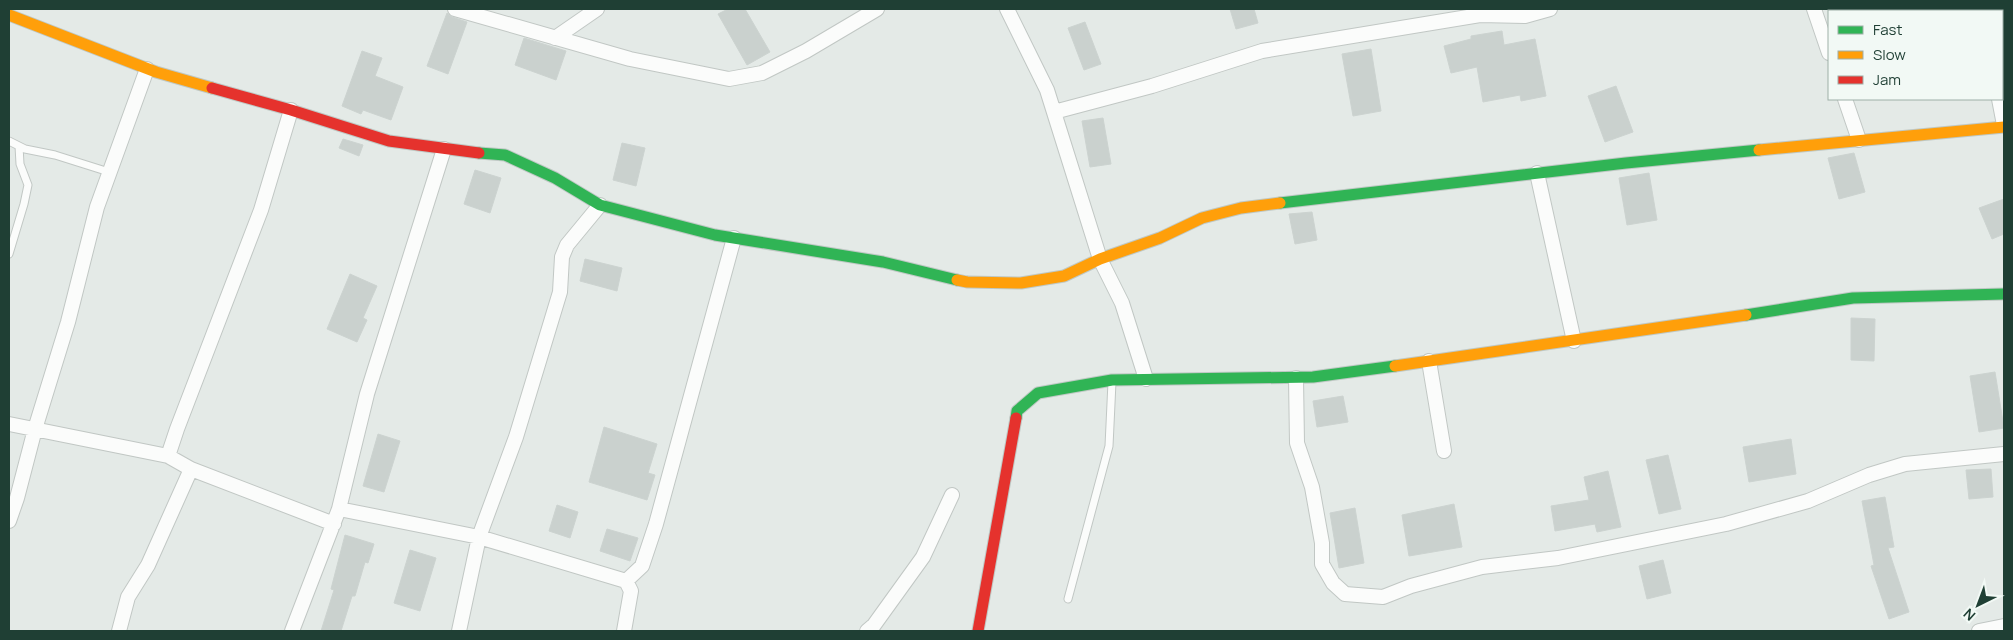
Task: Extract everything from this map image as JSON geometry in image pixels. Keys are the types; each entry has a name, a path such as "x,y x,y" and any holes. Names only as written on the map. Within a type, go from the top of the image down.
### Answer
{"street":[{"path":"455,9 630,59 729,79 762,74 877,9"},
{"path":"555,38 597,9"},
{"path":"1007,9 1047,90 1100,259 1122,303 1146,379"},
{"path":"1054,112 1152,86 1262,51 1480,15 1525,16 1550,9"},
{"path":"1814,9 1828,50"},
{"path":"9,14 16,19 147,69 291,110 389,141 505,155 555,178 600,205 715,235 883,262 966,282 1021,283 1064,276 1100,259 1160,238 1202,218 1241,208 1537,173 2004,126 1998,100"},
{"path":"9,521 68,322 96,207 147,69"},
{"path":"1845,100 1859,140"},
{"path":"168,456 262,210 291,110"},
{"path":"292,631 339,510 367,394 444,149"},
{"path":"1537,173 1574,341"},
{"path":"458,631 479,537 516,437 560,292 562,257 567,246 600,205"},
{"path":"626,581 642,566 656,524 734,238"},
{"path":"978,631 1017,411 1038,393 1112,380 1296,378 1574,341 1853,298 2004,294"},
{"path":"1429,361 1444,451"},
{"path":"1296,378 1297,443 1312,486 1322,543 1322,564 1333,582 1345,594 1383,597 1411,586 1482,567 1558,558 1726,524 1808,501 1869,475 1905,464 2004,454"},
{"path":"9,424 168,456 191,469 334,524"},
{"path":"119,631 128,597 148,565 191,469"},
{"path":"867,631 923,557 952,495"},
{"path":"339,510 479,537 626,581 631,591 624,631"},
{"path":"1979,631 2004,626"}],"lane":[{"path":"9,142 109,172"},
{"path":"9,254 28,185 20,164 19,146"},
{"path":"1068,599 1109,446 1112,380"}],"building":[{"path":"728,9 745,9 770,52 747,65 718,14"},
{"path":"1230,9 1254,9 1258,23 1236,29"},
{"path":"447,13 452,17 467,22 448,74 427,66"},
{"path":"1085,22 1101,64 1084,70 1068,28"},
{"path":"1502,31 1504,45 1535,39 1546,96 1521,101 1520,95 1483,102 1477,67 1451,73 1444,46 1471,39 1471,36"},
{"path":"524,38 566,51 556,80 515,65"},
{"path":"1371,49 1381,111 1353,116 1342,54"},
{"path":"362,51 382,58 375,76 403,87 391,120 363,110 361,114 342,106"},
{"path":"1616,86 1633,132 1605,142 1588,96"},
{"path":"1103,118 1111,164 1090,167 1082,121"},
{"path":"343,139 363,145 359,156 339,148"},
{"path":"622,143 645,148 636,186 613,180"},
{"path":"1854,153 1865,192 1839,199 1828,158"},
{"path":"475,170 501,178 490,213 464,204"},
{"path":"1649,173 1657,220 1627,225 1619,178"},
{"path":"2004,199 2004,234 1992,239 1979,208"},
{"path":"1312,212 1317,240 1295,244 1289,214"},
{"path":"585,259 622,268 617,291 580,281"},
{"path":"350,274 377,286 363,318 367,320 357,342 327,329"},
{"path":"1851,318 1875,319 1874,361 1851,360"},
{"path":"1995,372 2004,428 1979,432 1970,376"},
{"path":"1343,396 1348,422 1317,427 1313,401"},
{"path":"604,427 657,444 648,473 655,475 647,500 589,482"},
{"path":"378,434 400,441 384,492 363,486"},
{"path":"1791,439 1796,474 1749,482 1743,447"},
{"path":"1668,455 1681,509 1659,514 1646,460"},
{"path":"1991,469 1993,497 1969,499 1966,470"},
{"path":"1608,471 1621,527 1597,532 1595,524 1555,531 1551,506 1589,500 1584,477"},
{"path":"1885,497 1894,547 1888,548 1909,612 1889,619 1871,566 1874,565 1862,501"},
{"path":"1454,504 1462,547 1409,556 1402,515"},
{"path":"557,505 578,512 570,538 549,531"},
{"path":"1355,508 1364,563 1339,568 1330,513"},
{"path":"607,529 638,538 630,561 600,551"},
{"path":"345,535 374,544 368,563 365,562 355,596 352,596 341,631 321,631 334,590 331,589"},
{"path":"410,550 436,558 420,611 394,603"},
{"path":"1663,560 1671,593 1647,599 1639,566"}],"traffic: fast":[{"path":"1280,203 1626,163 1759,150"},
{"path":"479,153 505,155 555,178 600,205 715,235 883,262 957,280"},
{"path":"1746,315 1853,298 2004,294"},
{"path":"1016,418 1017,411 1038,393 1112,380 1313,377 1395,366"}],"traffic: slow":[{"path":"9,15 156,72 212,88"},
{"path":"1759,150 2004,127"},
{"path":"957,280 967,282 1021,283 1064,276 1100,259 1160,238 1202,218 1241,208 1280,203"},
{"path":"1395,366 1746,315"}],"traffic: jam":[{"path":"212,88 291,110 389,141 479,153"},
{"path":"978,631 1016,418"}]}
